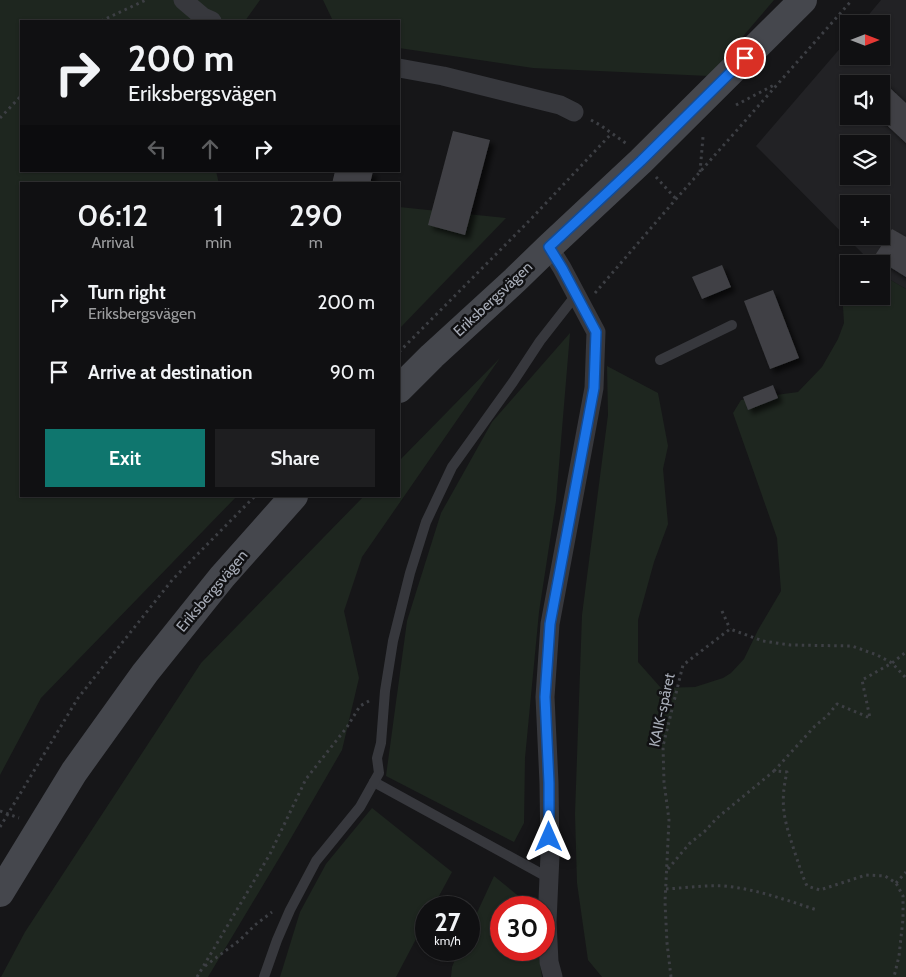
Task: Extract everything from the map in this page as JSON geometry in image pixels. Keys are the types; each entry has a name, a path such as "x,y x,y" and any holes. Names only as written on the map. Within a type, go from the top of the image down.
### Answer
{"main road":[{"name":"Eriksbergsvägen","path":"400,388 641,161 803,0"},
{"name":"Eriksbergsvägen","path":"0,893 74,772 134,688 222,577 293,497"}],"street":[{"path":"183,0 203,17 210,20"},
{"path":"400,68 443,76 560,105 574,112"},
{"path":"549,247 596,332 594,388 550,624 545,697 549,783 547,922 549,962 552,977"}],"lane":[{"path":"264,977 290,910 316,860 360,807 379,773 377,758 381,743 384,690 393,641 410,573 426,522 452,467 540,341 580,301"},
{"path":"660,360 732,325"},
{"path":"374,782 549,878"}],"path":[{"path":"103,20 146,0"},
{"path":"580,301 700,172 852,0"},
{"path":"736,104 778,83"},
{"path":"0,118 20,97"},
{"path":"574,112 600,125 627,143"},
{"path":"400,351 530,220 612,133"},
{"path":"700,172 703,137"},
{"path":"0,827 78,698 173,578 254,497"},
{"path":"722,611 730,629 764,641 790,644 852,646 877,655 892,664 906,678"},
{"name":"KAIK-spåret","path":"671,977 665,902 669,820 664,782 663,746 683,665 730,629"},
{"path":"667,870 689,844 717,818 774,771 837,704 870,718 862,680 892,664 906,652"},
{"path":"197,977 270,854 306,779 347,727 360,706 370,701 384,700"},
{"path":"774,771 787,772 783,790 784,812 800,872 807,886 820,890 866,875 884,876 896,883 903,896 903,919 899,956 894,977"},
{"path":"896,883 906,872"},
{"path":"666,890 725,886 760,891 817,910"},
{"path":"203,968 240,940 271,912 290,910"}],"shaded area":[{"path":"0,0 260,0 246,20 20,20 20,172 216,172 219,182 20,182 20,497 236,497 41,698 0,775"},
{"path":"323,0 774,0 709,76 533,68 400,48 400,20 333,20"},
{"path":"881,0 906,0 906,289 890,280 890,255 864,255 854,245 890,245 890,195 840,195 840,231 756,146 840,48 840,65 890,65 890,15 868,15"},
{"path":"400,207 506,218 400,328"},
{"path":"890,280 906,289 906,977 602,977 588,960 577,883 575,814 582,615 608,415 607,366 658,393 668,446 663,469 668,524 654,562 638,620 638,662 661,688 695,687 723,678 731,673 744,659 758,630 781,591 777,538 733,413 741,400 798,392 822,367 838,339 844,323 843,305 890,305"},
{"path":"570,333 556,501 539,612 525,758 524,823 514,842 386,776 407,621 441,513 492,422"},
{"path":"500,358 362,557 344,611 359,678 342,750 208,977 1,977 25,932 201,663 363,497 400,497 400,460"},
{"path":"372,808 452,872 439,896 415,896 415,941 396,977 280,977 300,912 326,864"},
{"path":"494,876 519,896 490,896 490,961 540,961 542,977 451,977 454,961 480,961 480,906"}],"building":[{"path":"890,88 906,103 906,143 887,125 890,125"},
{"path":"453,131 490,140 465,235 428,225"},
{"path":"335,172 373,172 370,182 332,182"},
{"path":"892,229 906,237 906,277 890,267 890,255 875,255 882,245 890,245 890,232"},
{"path":"722,265 731,287 702,299 692,277"},
{"path":"773,290 799,358 770,369 744,301"},
{"path":"773,385 778,398 748,410 743,397"}],"route":[{"path":"549,837 549,783 545,697 550,624 594,388 596,332 549,247 641,161 745,58"}]}
